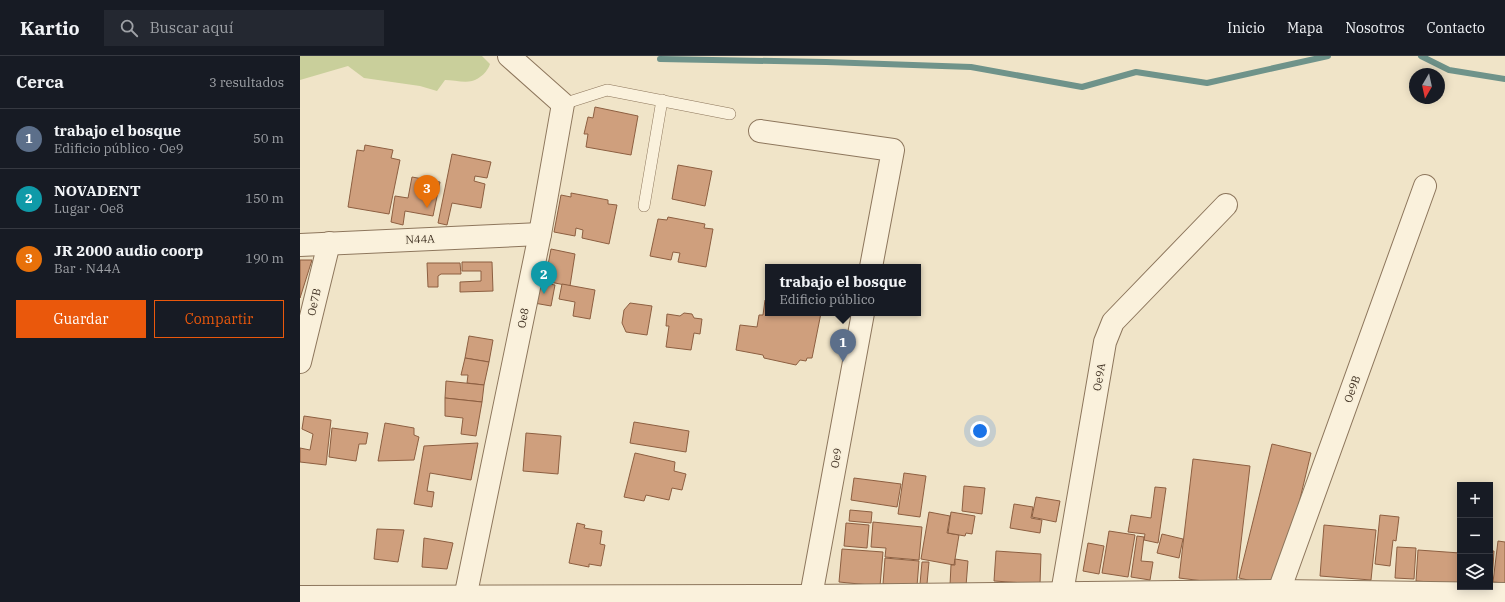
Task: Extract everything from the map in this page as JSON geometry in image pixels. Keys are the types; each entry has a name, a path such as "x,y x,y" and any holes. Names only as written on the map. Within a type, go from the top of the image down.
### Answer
{"street":[{"path":"509,56 563,104"},
{"name":"Oe8","path":"466,600 540,234 563,104"},
{"path":"760,131 893,150 872,264"},
{"name":"Oe9B","path":"1279,591 1425,186"},
{"name":"Oe9A","path":"1062,593 1105,342 1113,322 1226,205"},
{"name":"N44A","path":"300,245 540,234"},
{"name":"Oe7B","path":"300,362 329,243"},
{"name":"Oe9","path":"812,599 862,316"},
{"path":"300,598 466,600 812,599 1062,593 1223,597 1279,591 1505,594"}],"lane":[{"path":"563,104 607,90 730,114"},
{"path":"644,206 662,100"}],"green space":[{"path":"300,56 482,56 490,64 483,74 475,80 466,82 445,80 437,91 420,86 364,78 348,66 300,80"}],"building":[{"path":"595,107 638,116 631,155 586,147 588,134 584,134 588,117 593,118"},
{"path":"365,145 393,150 391,158 400,160 389,214 348,207 357,150 364,151"},
{"path":"452,154 491,162 487,178 475,176 474,181 485,184 481,208 452,203 447,225 438,223"},
{"path":"678,165 712,171 705,206 672,199"},
{"path":"412,177 440,182 433,216 405,211 403,225 391,222 395,196 408,198"},
{"path":"571,193 608,200 608,204 617,205 609,244 582,238 583,230 576,228 575,236 554,232 561,195 571,197"},
{"path":"668,217 705,224 704,228 713,229 706,267 678,262 680,253 673,252 671,260 650,256 658,219 667,220"},
{"path":"551,249 575,254 570,286 545,281"},
{"path":"300,260 312,260 300,298"},
{"path":"462,262 492,262 493,291 460,292 460,282 481,281 481,271 462,271"},
{"path":"427,263 460,263 461,274 441,274 438,276 438,287 428,287"},
{"path":"538,282 555,285 551,306 534,303"},
{"path":"562,284 595,290 590,319 573,316 575,302 559,299"},
{"path":"765,300 765,316 820,316 812,358 807,358 806,361 800,360 796,365 764,358 763,355 736,350 740,325 757,327 759,315 763,315"},
{"path":"630,303 652,306 647,335 626,332 622,323 624,310"},
{"path":"684,313 692,314 694,318 702,319 700,334 694,333 691,350 666,347 669,326 666,326 667,314 680,316"},
{"path":"469,336 493,340 489,362 465,358"},
{"path":"465,358 489,362 484,385 467,383 468,375 461,375"},
{"path":"446,381 484,385 482,402 445,398"},
{"path":"445,398 482,402 476,436 461,434 463,418 445,416"},
{"path":"304,416 331,420 326,465 300,462 300,448 310,450 313,434 302,429"},
{"path":"634,422 689,431 686,452 630,443"},
{"path":"385,423 414,428 414,435 419,437 414,460 378,461"},
{"path":"332,428 368,433 366,444 359,444 356,461 329,457"},
{"path":"526,433 561,436 558,474 523,471"},
{"path":"478,443 471,480 430,473 427,491 434,492 432,507 414,504 424,446"},
{"path":"1272,444 1311,453 1282,574 1266,584 1239,578"},
{"path":"635,453 675,462 674,471 686,474 682,490 672,488 669,500 646,495 644,501 624,497"},
{"path":"1193,459 1250,466 1236,585 1179,578"},
{"path":"904,473 926,476 920,517 898,514"},
{"path":"854,478 901,484 897,507 851,500"},
{"path":"964,486 985,488 982,514 962,511"},
{"path":"1155,487 1166,488 1158,543 1144,540 1145,534 1128,532 1131,515 1151,518"},
{"path":"1036,497 1060,501 1056,522 1032,517"},
{"path":"1014,504 1033,507 1031,518 1042,520 1040,533 1010,528"},
{"path":"850,510 872,512 871,523 849,521"},
{"path":"929,512 950,516 947,533 959,535 954,565 921,559"},
{"path":"951,512 975,516 972,534 966,533 965,536 948,533"},
{"path":"1380,515 1399,517 1396,541 1393,540 1390,566 1375,564"},
{"path":"873,522 922,527 919,560 885,557 886,548 871,547"},
{"path":"577,523 585,525 584,528 602,531 600,544 605,545 601,566 589,564 589,567 569,563"},
{"path":"846,523 869,525 867,548 844,546"},
{"path":"1324,525 1376,530 1371,580 1320,576"},
{"path":"377,529 404,530 398,562 374,559"},
{"path":"1109,531 1135,535 1128,577 1102,573"},
{"path":"1162,534 1183,539 1179,558 1157,553"},
{"path":"1137,536 1144,537 1141,561 1153,562 1150,580 1131,577"},
{"path":"424,538 453,543 447,569 422,567"},
{"path":"1498,541 1505,542 1505,583 1493,582"},
{"path":"1088,543 1104,546 1099,574 1083,571"},
{"path":"1397,547 1416,548 1414,579 1395,578"},
{"path":"842,549 883,552 880,586 839,582"},
{"path":"1418,550 1457,553 1457,584 1416,581"},
{"path":"996,551 1041,554 1040,584 994,581"},
{"path":"885,558 919,561 917,586 883,584"},
{"path":"955,559 968,561 966,586 950,585 951,565 955,565"},
{"path":"922,562 929,562 927,584 920,584"}],"waterway":[{"path":"660,59 826,62 971,67 1082,87 1136,72 1207,83 1328,56"},
{"path":"1421,56 1449,70 1505,79"}],"place":[{"name":"JR 2000 audio coorp","path":"427,208"},
{"name":"NOVADENT","path":"544,294"},
{"name":"trabajo el bosque","path":"843,362"}]}
